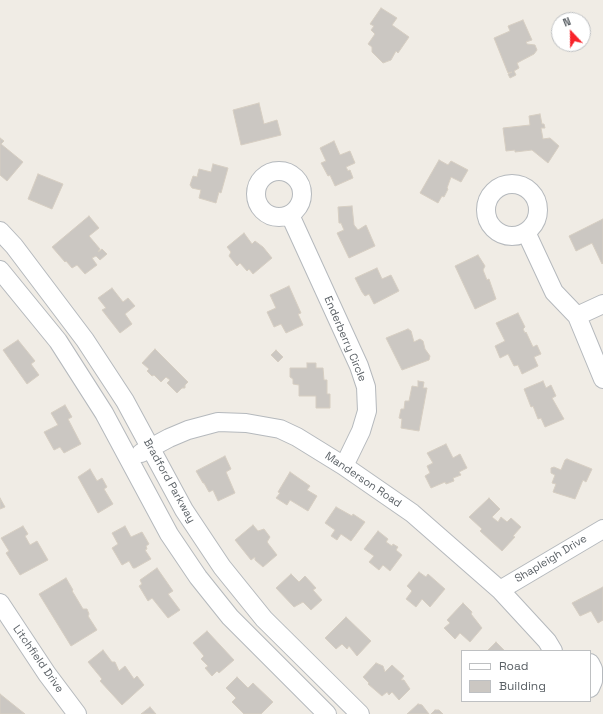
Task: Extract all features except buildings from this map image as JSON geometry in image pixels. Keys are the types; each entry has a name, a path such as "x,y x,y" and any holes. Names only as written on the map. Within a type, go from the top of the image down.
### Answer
{"street":[{"name":"Enderberry Circle","path":"290,215 359,366 366,387 367,411 361,431 344,466"},
{"name":"Bradford Parkway","path":"0,231 14,246 85,340 125,401 184,510 222,567 264,619 360,714"},
{"path":"526,232 554,292 577,316 603,379"},
{"path":"0,270 58,341 104,413 168,534 198,577 230,617 327,714"},
{"path":"577,316 603,304"},
{"name":"Manderson Road","path":"129,460 169,438 218,422 246,423 280,429 297,437 344,466 412,513 500,590 547,641 552,650"},
{"name":"Shapleigh Drive","path":"500,590 603,529"},
{"name":"Litchfield Drive","path":"0,603 47,674 77,714"},
{"path":"591,665 593,669 593,681 591,686"}]}
